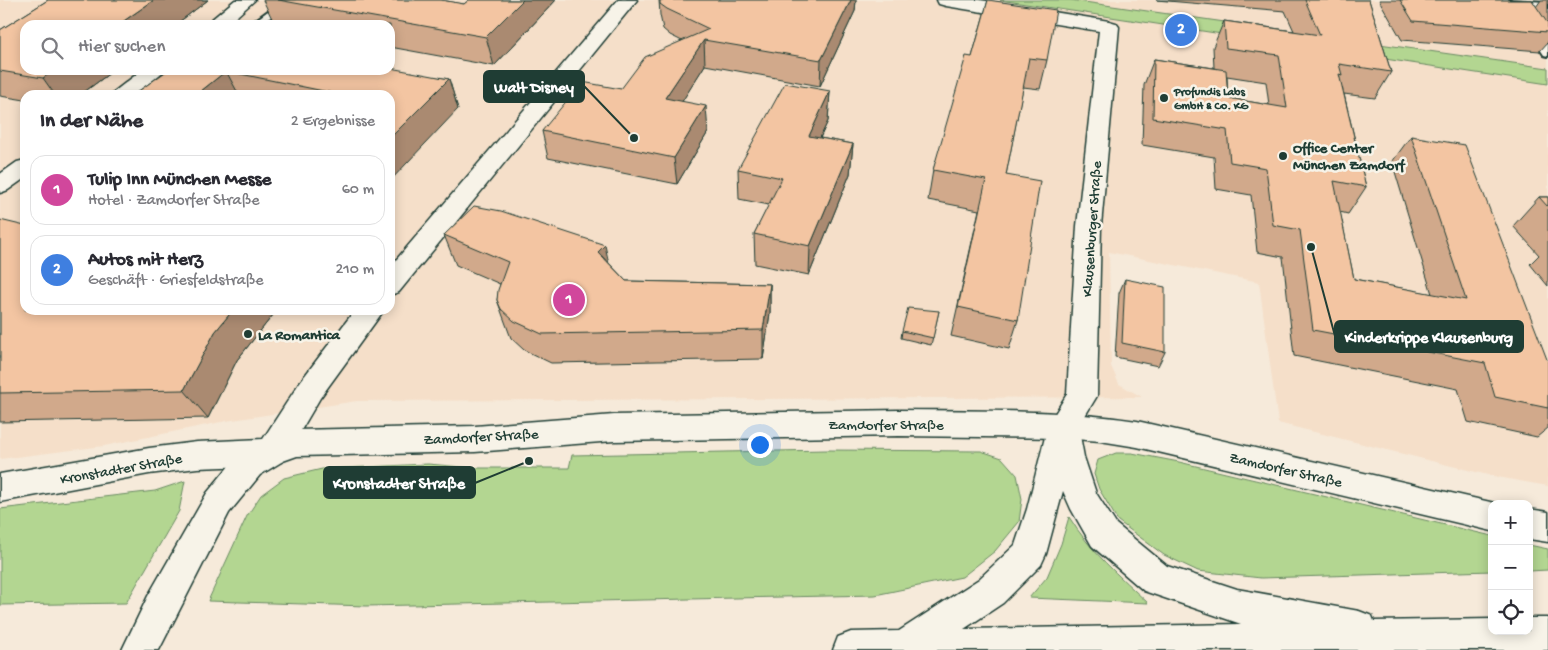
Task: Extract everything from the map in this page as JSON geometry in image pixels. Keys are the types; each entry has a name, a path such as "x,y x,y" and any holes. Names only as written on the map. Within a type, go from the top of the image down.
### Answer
{"main road":[{"path":"221,20 246,0"},
{"path":"395,280 628,0"},
{"name":"Klausenburger Straße","path":"904,649 991,591 1029,554 1043,509 1063,425 1082,396 1089,226 1109,27 946,0"},
{"path":"129,90 148,75"},
{"path":"0,185 20,171"},
{"path":"140,650 218,504 250,465 272,452 310,390 366,315"},
{"name":"Zamdorfer Straße","path":"272,452 296,442 476,439 614,428 899,423 1063,425 1137,434 1488,515"},
{"path":"1063,425 1068,457 1082,499 1104,535 1156,579 1237,606 1411,640"},
{"name":"Kronstadter Straße","path":"0,488 149,461 197,455 272,452"},
{"path":"1533,525 1548,527"},
{"path":"851,650 1548,636"}],"lane":[{"path":"261,20 289,0"},
{"path":"1548,5 1519,8 1548,53"}],"shaded area":[{"path":"0,0 1548,0 1548,486 1492,476 1278,423 1259,282 1109,252 1111,366 1119,384 1142,397 357,401 226,421 104,446 0,459"}],"green space":[{"path":"1000,0 1070,0 1548,68 1548,84"},
{"path":"827,450 981,451 1002,458 1017,475 1022,499 1019,522 995,551 962,577 875,595 366,606 208,601 247,516 261,495 284,478 322,469 428,464 474,468 569,468 572,455"},
{"path":"1116,453 1132,453 1179,462 1488,535 1488,571 1261,578 1198,571 1164,555 1118,521 1099,489 1094,474 1098,460"},
{"path":"185,481 179,511 126,603 0,605 0,509 155,491"},
{"path":"1069,517 1096,552 1148,603 1029,598 1047,577 1061,544"},
{"path":"1533,546 1548,549 1548,570 1533,571"}],"building":[{"path":"48,0 154,0 125,20 20,20 20,74 0,71 0,30"},
{"path":"278,0 441,0 464,4 469,0 523,0 486,37"},
{"path":"660,0 851,0 821,60 704,40 665,98 706,106 674,158 542,131 582,82 621,89 645,57 709,29 667,9 660,4"},
{"path":"988,0 1056,10 1047,60 1029,58 1006,175 1040,181 1018,320 958,307 986,180 933,170 966,56 972,57"},
{"path":"1305,0 1369,0 1391,72 1339,64 1342,75 1339,74 1366,187 1334,181 1354,279 1466,300 1411,136 1465,145 1548,362 1548,408 1495,397 1485,363 1313,330 1300,230 1273,225 1266,168 1230,162 1227,130 1153,118 1154,59 1226,70 1228,98 1287,108 1279,55 1226,48 1224,21 1320,35"},
{"path":"1400,0 1532,0 1548,24 1548,32 1413,21"},
{"path":"395,69 449,79 395,133 395,90 319,90 246,75 395,75"},
{"path":"25,75 47,75 43,78"},
{"path":"161,75 221,75 202,90 140,90"},
{"path":"785,83 830,91 809,136 853,144 810,246 754,234 782,178 738,169"},
{"path":"1539,197 1548,197 1548,207"},
{"path":"474,206 501,211 605,245 598,252 626,281 770,284 763,330 542,334 514,321 501,309 497,300 498,290 508,262 444,235"},
{"path":"0,220 20,225 20,315 229,315 215,332 184,390 0,393"},
{"path":"1125,279 1165,287 1165,352 1122,343"},
{"path":"908,308 939,311 933,338 902,331"}],"place":[{"name":"Autos mit Herz","path":"1181,30"},
{"name":"Profundis Labs GmbH & Co. KG","path":"1164,98"},
{"name":"Walt Disney","path":"634,138"},
{"name":"Office Center München Zamdorf","path":"1283,156"},
{"name":"Kinderkrippe Klausenburg","path":"1311,247"},
{"name":"Tulip Inn München Messe","path":"569,300"},
{"name":"La Romantica","path":"248,334"},
{"name":"Kronstadter Straße","path":"529,461"}]}
